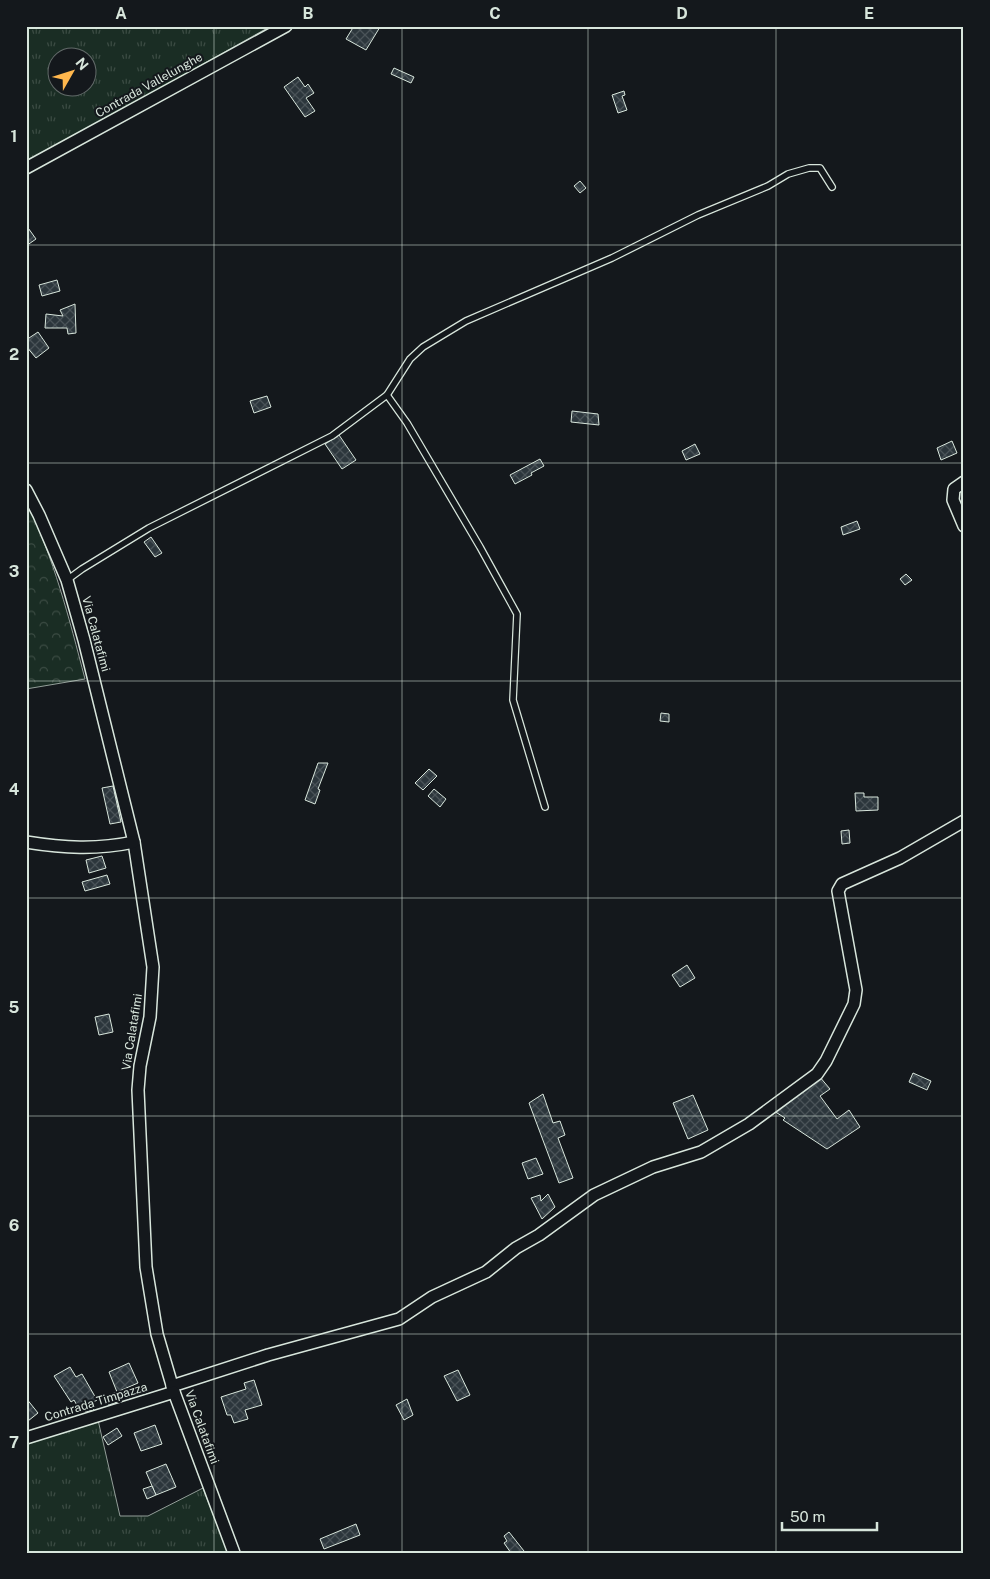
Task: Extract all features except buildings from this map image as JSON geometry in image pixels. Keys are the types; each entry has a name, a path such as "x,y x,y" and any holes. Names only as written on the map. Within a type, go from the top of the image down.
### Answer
{"street":[{"name":"Contrada Vallelunghe","path":"26,168 286,26"},
{"path":"964,482 954,489 953,500 964,526"},
{"name":"Via Calatafimi","path":"26,490 67,580 84,640 134,842 150,937 153,968 150,1017 140,1066 138,1090 146,1267 157,1334 173,1389 234,1553"},
{"name":"Contrada Timpazza","path":"26,1438 98,1417 268,1355 399,1319 432,1297 486,1272 516,1248 539,1235 594,1195 653,1167 702,1152 750,1124 817,1074 826,1061 854,1004 856,990 838,891 842,884 900,858 964,821"},
{"path":"26,842 64,848 112,846 134,842"}],"lane":[{"path":"67,580 148,528 332,436 387,395 410,359 423,347 466,322 612,258 698,215 768,186 788,174 809,168 820,168 832,187"},
{"path":"387,395 475,539 517,614 513,700 545,807"}],"green space":[{"path":"26,26 271,26 26,163"},
{"path":"26,501 53,566 85,679 26,689"},
{"path":"98,1420 120,1516 148,1516 203,1488 228,1553 26,1553 26,1444"}]}
